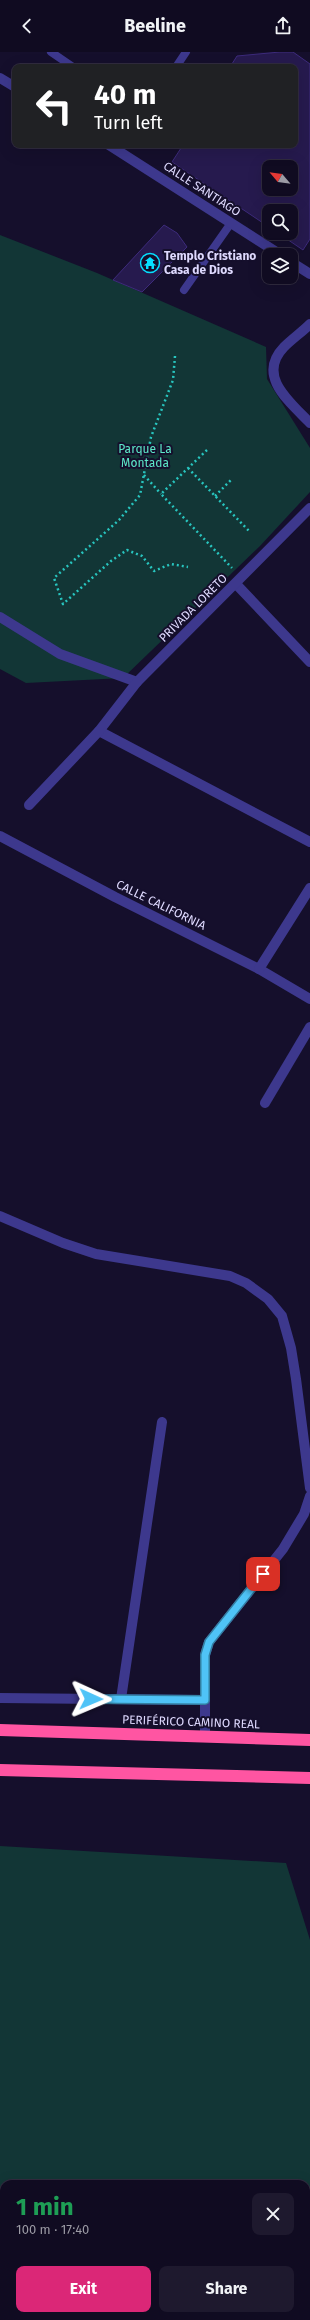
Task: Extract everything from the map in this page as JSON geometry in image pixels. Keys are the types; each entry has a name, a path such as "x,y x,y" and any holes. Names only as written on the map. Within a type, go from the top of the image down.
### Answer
{"highway":[{"name":"PERIFÉRICO CAMINO REAL","path":"0,1730 310,1740"},
{"path":"0,1770 310,1778"}],"street":[{"path":"0,78 12,86"},
{"name":"CALLE SANTIAGO","path":"120,148 270,248"},
{"path":"298,266 310,274"},
{"path":"310,324 283,347 275,362 273,375 280,391 310,424"},
{"name":"PRIVADA LORETO","path":"29,805 99,731 137,682 310,508"},
{"path":"239,581 310,662"},
{"path":"0,617 42,645 60,654 137,682"},
{"path":"99,731 310,842"},
{"name":"CALLE CALIFORNIA","path":"0,836 115,897 259,969 310,999"},
{"path":"259,969 310,888"},
{"path":"265,1103 310,1027"},
{"path":"0,1216 63,1243 96,1254 230,1276 246,1283 268,1299 282,1316 290,1348 310,1488"},
{"path":"121,1699 162,1422"},
{"path":"205,1737 205,1655 209,1642 282,1550 304,1514 310,1496"},
{"path":"0,1698 205,1700"}],"lane":[{"path":"51,52 69,64"},
{"path":"178,64 186,52"},
{"path":"184,290 232,224"}],"path":[{"path":"174,356 173,380 151,437 140,495 119,520 54,578 63,604 111,561 127,550 142,556 154,571 171,564 188,567"},
{"path":"161,494 207,450"},
{"path":"188,468 250,532"},
{"path":"144,475 239,581"},
{"path":"214,496 232,478"}],"green space":[{"name":"Parque La Montada","path":"0,235 97,273 266,347 267,379 310,448 310,492 260,546 123,678 26,683 0,669"},
{"path":"0,1846 286,1863 310,1940 310,2180 0,2180"}],"building":[{"path":"293,52 310,64 310,239 303,250 288,240 298,240 298,204 262,204 262,222 172,162 181,148 298,148 298,64 232,64 237,56"},
{"name":"Templo Cristiano Casa de Dios","path":"164,225 177,233 187,247 142,292 113,280"}],"place":[{"name":"Templo Cristiano Casa de Dios","path":"150,263"}],"route":[{"path":"91,1699 205,1700 205,1655 209,1642 215,1632 234,1612 263,1574"}]}
